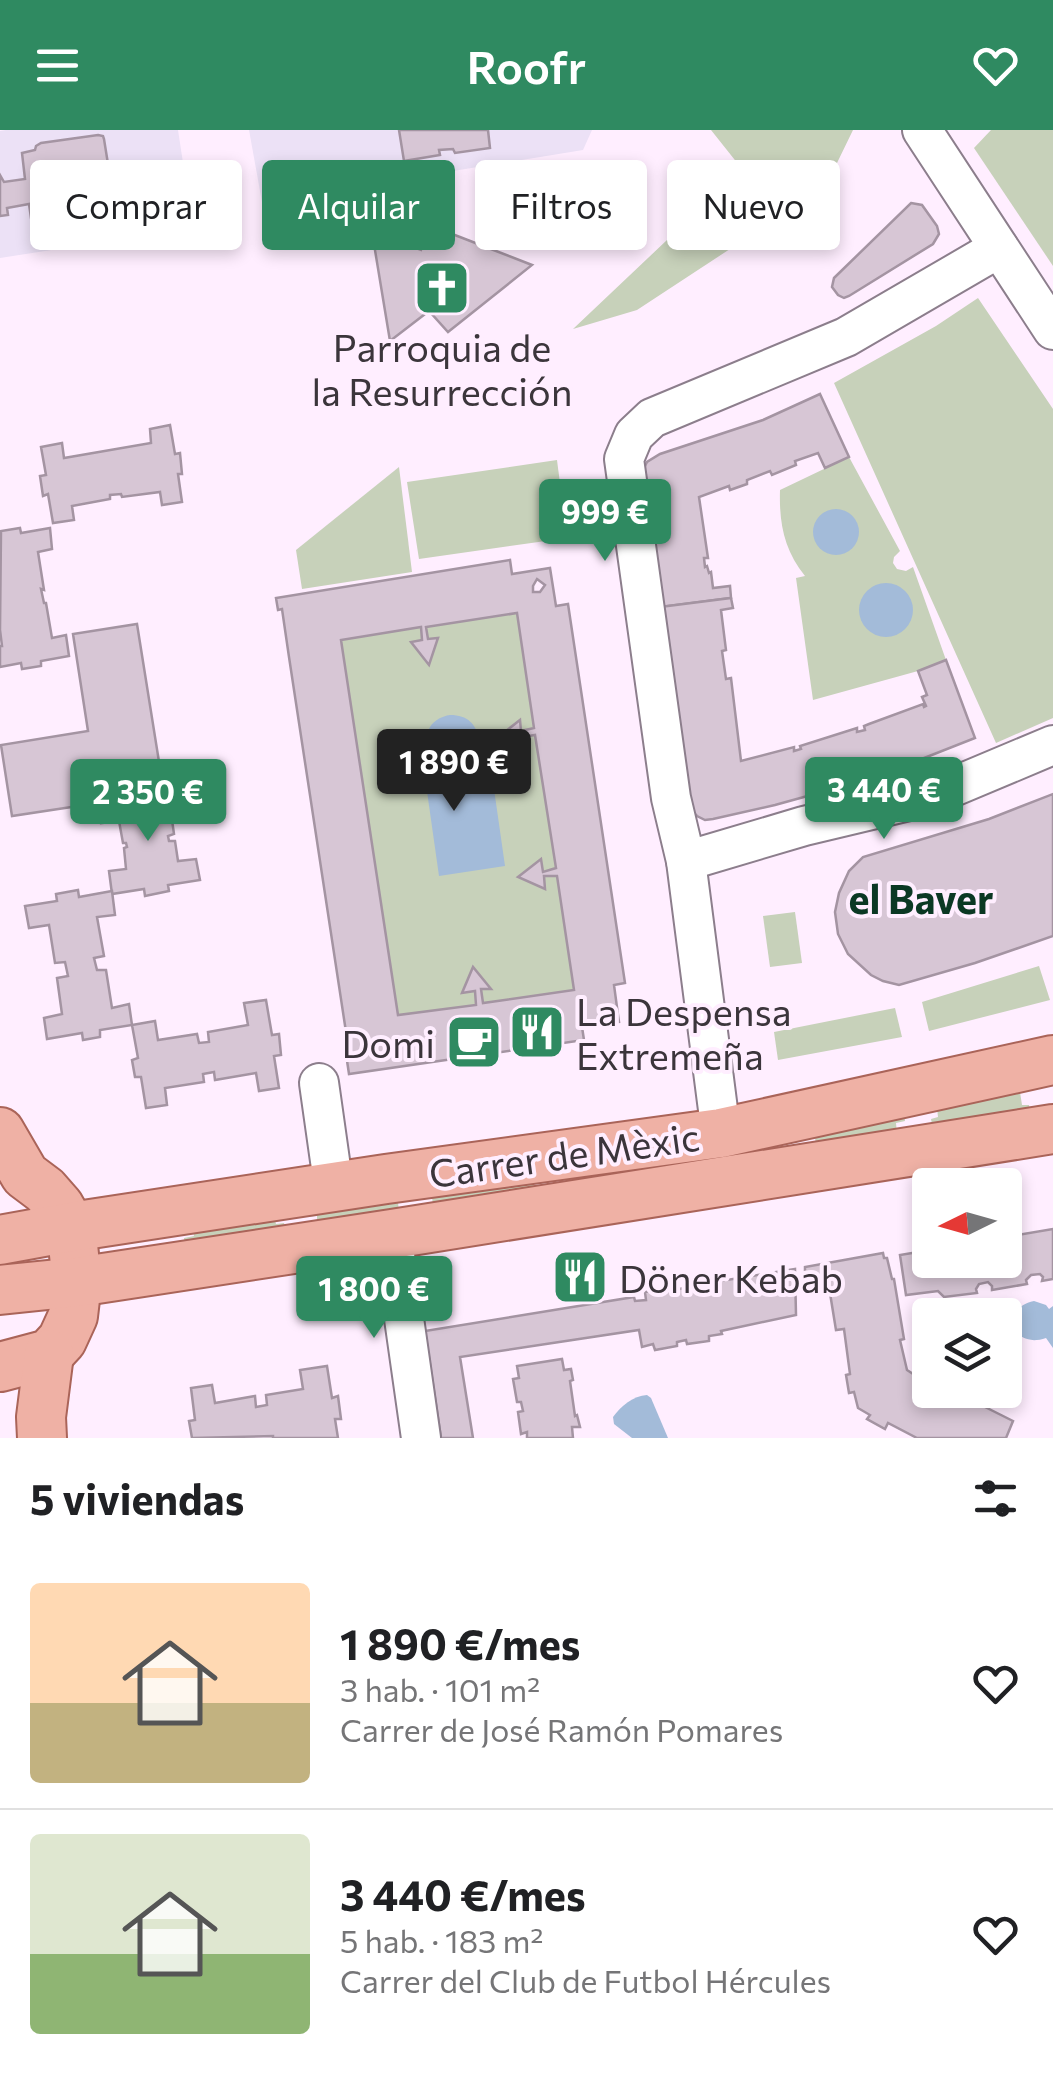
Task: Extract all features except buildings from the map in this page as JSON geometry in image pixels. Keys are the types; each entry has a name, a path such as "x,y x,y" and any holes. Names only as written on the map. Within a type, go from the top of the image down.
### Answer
{"main road":[{"name":"Carrer de Mèxic","path":"0,1240 386,1179 721,1132 1053,1060"},
{"name":"Carrer de Mèxic","path":"0,1290 392,1234 1053,1129"},
{"path":"0,1132 12,1173 44,1190 59,1206 70,1228 77,1282 73,1316 62,1340 49,1354 0,1368"},
{"path":"42,1438 49,1354"}],"street":[{"path":"927,132 1053,330"},
{"path":"721,1132 686,861 671,798 624,459 634,434 652,418 846,337 999,248"},
{"path":"686,861 804,826 934,795 1053,744"},
{"path":"319,1083 334,1189"},
{"path":"392,1234 421,1438"}],"shaded area":[{"path":"178,130 183,160 30,160 30,250 51,250 0,258 0,131"},
{"path":"249,130 592,130 583,150 521,160 475,160 475,167 455,171 455,160 262,160 262,202"}],"green space":[{"path":"711,130 853,130 838,160 735,160"},
{"path":"991,130 1053,130 1053,266 974,148"},
{"path":"667,240 667,250 728,250 637,310 573,329"},
{"path":"978,298 1053,409 1053,718 996,743 834,383"},
{"path":"849,457 900,551 893,563 897,569 906,571 913,567 946,660 813,700 796,578 805,576 784,536 780,490"},
{"path":"557,460 567,538 419,559 407,482"},
{"path":"399,467 412,572 302,589 296,550"},
{"path":"517,613 534,728 521,731 519,720 498,738 523,747 522,737 535,735 556,868 543,872 540,859 519,877 544,888 544,876 557,876 574,990 483,1003 481,989 490,988 473,968 463,992 475,991 476,1005 398,1015 341,640 421,627 422,640 412,642 429,664 438,639 428,639 426,627"},
{"path":"795,912 802,963 770,967 763,916"},
{"path":"1039,966 1050,1000 929,1031 922,1002"},
{"path":"895,1008 902,1037 778,1060 774,1032"},
{"path":"1020,1092 1022,1105 1029,1105 1031,1114 933,1129 931,1119 938,1117 937,1108"},
{"path":"904,1114 905,1121 896,1123 897,1134 816,1146 815,1137 804,1138"},
{"path":"533,1182 535,1190 433,1205 432,1197"},
{"path":"406,1192 407,1200 398,1202 399,1213 317,1225 317,1216 305,1217 304,1209"},
{"path":"273,1213 276,1224 284,1223 286,1231 185,1246 184,1238 194,1236 192,1227"}],"water":[{"path":"836,509 852,516 859,532 852,548 836,555 820,548 813,532 820,516"},
{"path":"886,583 905,591 913,610 905,629 886,637 867,629 859,610 867,591"},
{"path":"450,715 466,719 480,741 487,740 505,866 439,876 421,749 426,748 431,726"},
{"path":"1034,1301 1049,1309 1053,1306 1053,1348 1046,1338 1022,1336 1023,1305"},
{"path":"647,1395 668,1438 632,1438 614,1424 613,1417 624,1405"}],"place":[{"name":"Parroquia de la Resurrección","path":"442,288"},
{"name":"La Despensa Extremeña","path":"537,1032"},
{"name":"Domi","path":"474,1042"},
{"name":"Döner Kebab","path":"580,1277"}],"district":[{"name":"el Baver","path":"921,897"}]}
